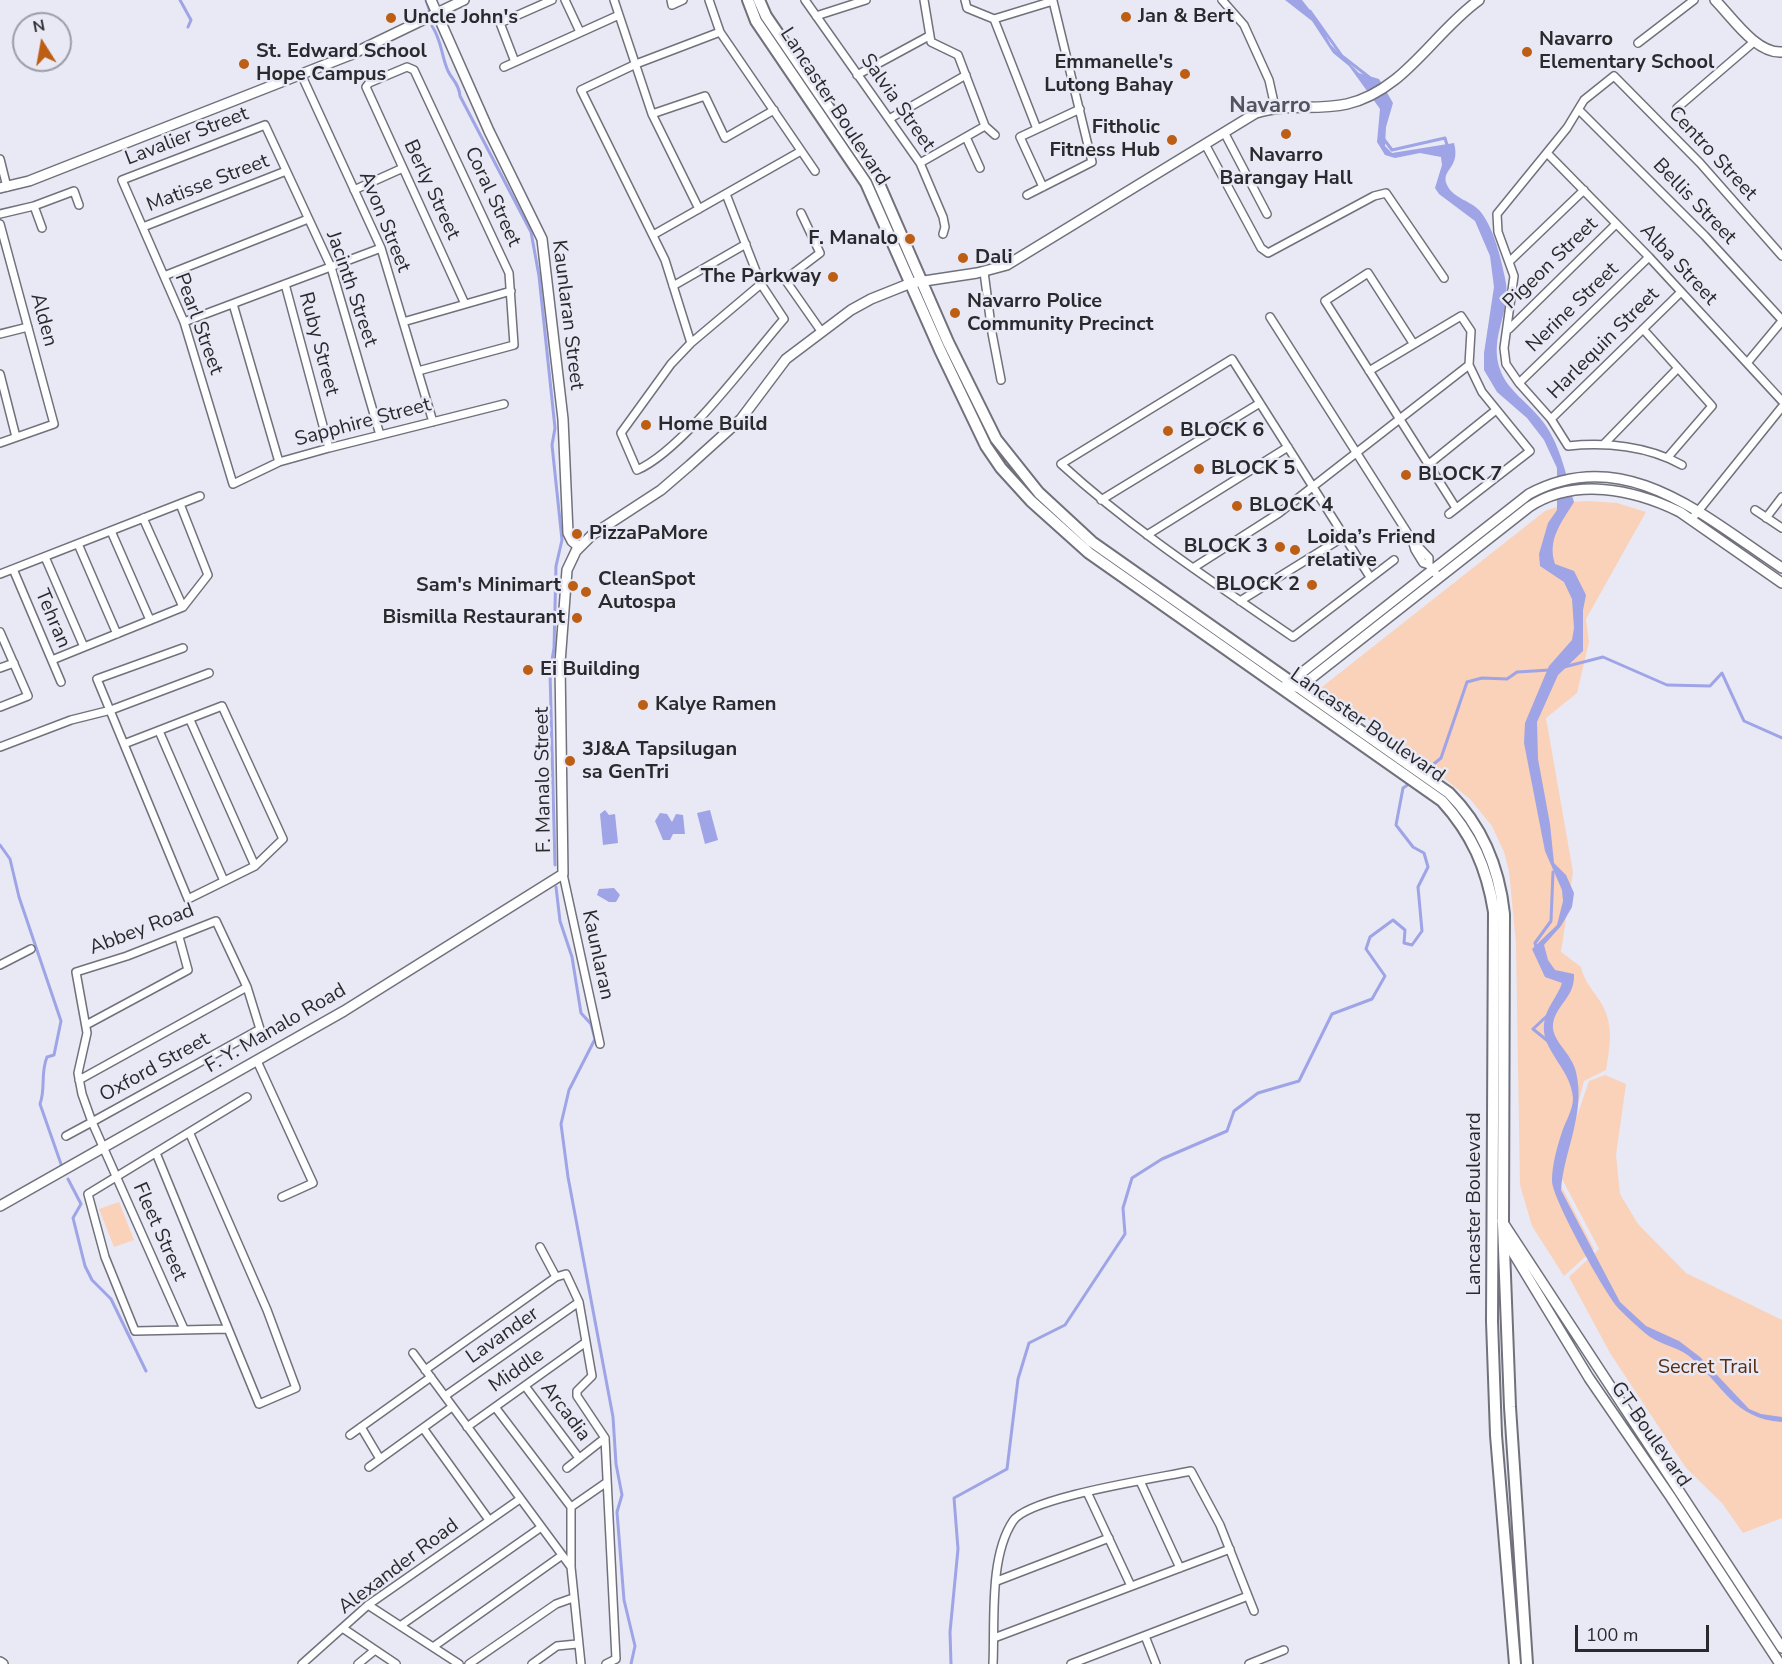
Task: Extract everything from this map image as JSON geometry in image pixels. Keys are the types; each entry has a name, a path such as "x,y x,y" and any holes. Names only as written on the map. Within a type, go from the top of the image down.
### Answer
{"main road":[{"name":"Lancaster Boulevard","path":"748,0 756,21 866,183 978,431 1001,468 1031,501 1089,553 1291,685 1415,774 1465,828 1485,868 1494,912 1492,1212 1505,1238 1510,1407 1527,1664"},
{"name":"Lancaster Boulevard","path":"759,0 766,16 876,177 948,342 996,439 1040,493 1092,542 1461,805 1474,823 1495,864 1502,890 1505,959 1498,1224 1496,1435 1515,1664"}],"street":[{"name":"Kaunlaran Street","path":"431,0 542,239 563,419 568,533 579,547"},
{"path":"0,159 3,188 29,181 301,74 380,41 464,0"},
{"path":"515,62 500,23 552,0"},
{"path":"565,0 580,32"},
{"path":"614,0 652,114 699,209"},
{"path":"670,0 672,5 683,0"},
{"path":"709,0 720,32 815,171"},
{"name":"Salvia Street","path":"805,0 920,163 943,217 943,234"},
{"path":"816,16 866,0"},
{"path":"924,0 929,36 934,45 958,55 985,126 995,135"},
{"path":"965,0 967,8 994,19 1053,1 1092,162 1027,195"},
{"path":"1222,0 1244,25 1269,80 1275,107"},
{"name":"F. Manalo Street","path":"563,873 560,663 567,570 579,547 592,535 661,490 741,418 786,359 821,331 871,298 922,280 984,272 1007,265 1256,113 1275,107 1347,104 1368,96 1389,84 1479,0"},
{"path":"1638,43 1694,0"},
{"path":"1715,0 1755,41 1773,52 1782,52"},
{"path":"504,67 619,15"},
{"path":"994,19 1037,129"},
{"path":"691,343 673,286 653,235 581,90 636,64 720,32"},
{"path":"857,75 929,36"},
{"path":"1677,108 1755,41"},
{"name":"Coral Street","path":"367,90 369,83 407,67 414,70 509,273 514,345 418,371"},
{"name":"Avon Street","path":"301,74 381,248 433,422"},
{"path":"889,119 966,75"},
{"name":"Centro Street","path":"1579,110 1591,92 1614,76 1700,163 1782,256"},
{"name":"Berly Street","path":"367,90 465,304"},
{"path":"652,114 705,96 725,138 774,110"},
{"path":"1043,187 1020,137 1080,109"},
{"path":"1579,110 1548,153 1497,214 1498,232 1510,261 1514,291 1504,357 1519,383 1551,419 1568,446 1604,444 1668,457 1682,465"},
{"name":"Bellis Street","path":"1579,110 1705,236 1782,320"},
{"name":"Jacinth Street","path":"265,125 330,267 380,435"},
{"name":"Lavalier Street","path":"122,180 265,125"},
{"path":"920,163 985,126"},
{"path":"1224,132 1267,214"},
{"path":"966,137 980,168"},
{"path":"1205,144 1261,248 1268,254 1374,196 1386,193 1444,278"},
{"path":"653,235 801,151"},
{"name":"Alba Street","path":"1548,153 1649,257 1782,401"},
{"path":"354,190 403,168"},
{"name":"Matisse Street","path":"143,227 286,171"},
{"name":"Pearl Street","path":"122,180 184,322 233,484"},
{"path":"1510,261 1584,190"},
{"path":"0,214 34,206 74,191 79,206"},
{"path":"726,194 761,285 784,319 682,436 658,458 637,470 621,433 671,364 691,343 761,285"},
{"path":"34,206 42,228"},
{"path":"801,213 820,254 786,281 821,331"},
{"path":"164,276 308,219"},
{"name":"Alden","path":"0,224 54,424 16,437"},
{"name":"Pigeon Street","path":"1509,329 1616,224"},
{"path":"673,286 746,244"},
{"path":"184,322 381,248"},
{"name":"Nerine Street","path":"1519,383 1649,257"},
{"path":"984,272 1001,380"},
{"path":"1413,343 1368,273 1325,301 1456,508"},
{"name":"Ruby Street","path":"285,284 329,448"},
{"path":"403,321 511,291"},
{"name":"Harlequin Street","path":"1551,419 1681,292"},
{"path":"233,304 279,462"},
{"path":"1369,371 1461,316 1471,331 1469,365 1482,392 1530,451 1449,514"},
{"path":"1270,317 1412,540 1415,550 1423,562 1434,571"},
{"path":"1747,363 1782,320"},
{"path":"0,334 28,327"},
{"path":"1643,329 1712,406 1668,457"},
{"path":"1370,577 1232,358 1061,464 1101,500 1147,535 1293,637 1394,560"},
{"path":"1193,568 1280,513 1469,365"},
{"path":"1604,444 1678,368"},
{"path":"0,374 16,437 0,442"},
{"path":"1101,500 1260,403"},
{"name":"Sapphire Street","path":"233,484 279,462 504,404"},
{"path":"1691,520 1782,407"},
{"path":"1429,464 1496,410"},
{"path":"1147,535 1288,447"},
{"path":"1291,685 1529,494 1552,483 1575,479 1610,478 1635,482 1675,496 1782,568"},
{"path":"1434,571 1529,507 1556,495 1608,489 1632,494 1670,507 1782,583"},
{"path":"0,574 200,496"},
{"path":"1766,518 1782,497"},
{"path":"52,660 183,607 208,575 180,504"},
{"path":"1755,510 1782,528"},
{"path":"143,518 183,607"},
{"path":"111,531 150,620"},
{"path":"1240,601 1345,536"},
{"path":"78,544 117,634"},
{"path":"45,557 84,647"},
{"name":"Tehran","path":"13,570 61,682"},
{"path":"0,632 28,696 0,706"},
{"path":"124,744 222,706 283,839 255,866 188,899 97,679 183,648"},
{"path":"0,668 14,663"},
{"path":"0,747 71,720 111,710 209,673"},
{"path":"190,720 255,866"},
{"path":"159,731 224,881"},
{"name":"Kaunlaran","path":"563,873 600,1044"},
{"name":"F. Y. Manalo Road","path":"0,1206 344,1011 563,873"},
{"name":"Abbey Road","path":"86,1025 76,972 179,937 213,920 218,924 247,987"},
{"path":"179,937 188,970 86,1025 86,1040 79,1068 80,1080 247,987"},
{"path":"0,965 31,949"},
{"name":"Oxford Street","path":"66,1136 260,1029 247,987"},
{"path":"257,1061 313,1184 282,1197"},
{"name":"Fleet Street","path":"80,1080 92,1122 184,1329"},
{"path":"228,1329 135,1331 105,1257 88,1194 190,1134 247,1097"},
{"path":"156,1153 259,1404 296,1388 267,1310 190,1134"},
{"name":"GT Boulevard","path":"1498,1224 1782,1648"},
{"name":"GT Boulevard","path":"1505,1238 1589,1378 1670,1496 1780,1664"},
{"path":"540,1246 556,1277"},
{"path":"425,1370 556,1277 566,1274 579,1302 592,1376 576,1396 605,1438 616,1659 606,1664"},
{"name":"Lavander","path":"445,1396 579,1302"},
{"name":"Middle","path":"467,1427 586,1342"},
{"path":"413,1353 571,1567"},
{"path":"350,1435 431,1377"},
{"name":"Arcadia","path":"525,1386 579,1458"},
{"path":"369,1467 452,1407"},
{"path":"495,1407 571,1507 571,1567 581,1664"},
{"path":"361,1427 380,1459"},
{"path":"423,1428 489,1520"},
{"path":"567,1468 605,1438"},
{"path":"993,1664 997,1581 1002,1542 1014,1520 1024,1509 1140,1481 1191,1471 1230,1549 1254,1611"},
{"path":"1140,1481 1180,1568"},
{"path":"571,1507 607,1482"},
{"path":"1087,1492 1131,1586"},
{"name":"Alexander Road","path":"302,1664 344,1629 368,1605 520,1499"},
{"path":"400,1626 540,1528"},
{"path":"997,1581 1109,1539"},
{"path":"994,1638 1230,1549"},
{"path":"433,1647 561,1556"},
{"path":"1071,1664 1248,1596"},
{"path":"469,1664 556,1604 573,1598"},
{"path":"368,1605 459,1664"},
{"path":"344,1629 396,1664"},
{"path":"1145,1636 1156,1664"},
{"path":"532,1664 557,1646 578,1644"},
{"path":"358,1664 375,1650"},
{"path":"1249,1664 1284,1650"}],"green space":[{"name":"Secret Trail","path":"1573,502 1617,503 1646,512 1586,619 1589,642 1577,693 1546,718 1573,872 1561,952 1581,967 1586,980 1606,1013 1610,1034 1606,1070 1584,1081 1565,1151 1589,1081 1605,1075 1626,1084 1616,1155 1620,1194 1638,1224 1686,1273 1782,1320 1782,1518 1743,1533 1722,1503 1686,1468 1610,1353 1569,1277 1599,1249 1561,1177 1559,1182 1594,1249 1564,1276 1532,1226 1520,1185 1516,943 1509,871 1504,852 1492,826 1470,799 1380,727 1322,693 1322,687 1545,511"},
{"path":"119,1202 134,1240 114,1247 99,1209"}],"water":[{"path":"1285,0 1302,0 1317,19 1331,45 1359,73 1379,79 1393,103 1386,127 1385,146 1392,153 1454,143 1455,158 1446,175 1447,185 1453,193 1475,207 1484,216 1496,242 1505,278 1506,302 1497,347 1497,359 1501,372 1513,391 1547,427 1561,458 1574,502 1554,539 1553,555 1555,564 1574,571 1586,595 1583,610 1583,651 1558,675 1537,722 1538,759 1550,824 1554,863 1566,875 1574,893 1572,907 1561,926 1544,945 1548,960 1555,970 1574,974 1572,989 1558,1011 1553,1024 1558,1042 1574,1065 1578,1087 1576,1117 1561,1190 1620,1302 1646,1326 1679,1341 1700,1357 1749,1409 1761,1414 1782,1417 1782,1422 1765,1419 1740,1407 1689,1356 1650,1337 1619,1309 1580,1246 1554,1191 1552,1181 1554,1162 1573,1098 1567,1078 1544,1034 1547,1013 1562,983 1545,977 1532,949 1557,925 1563,901 1562,890 1545,851 1524,743 1525,723 1549,666 1572,640 1574,628 1572,599 1564,582 1540,566 1539,554 1548,523 1557,510 1557,468 1544,440 1527,418 1497,392 1484,370 1484,353 1494,287 1490,256 1475,221 1439,194 1435,188 1442,165 1441,157 1420,153 1395,158 1385,155 1377,142 1380,109 1349,66 1333,53 1312,21"},
{"path":"605,810 609,815 615,814 618,843 603,845 600,814"},
{"path":"710,810 718,840 705,844 697,813"},
{"path":"660,813 667,814 672,822 676,814 683,815 685,834 673,834 670,840 663,840 655,821"},
{"path":"614,888 620,895 616,902 609,902 597,895 599,889"}],"waterway":[{"path":"180,0 191,20 188,27"},
{"path":"426,0 429,9"},
{"path":"1310,11 1342,56 1369,77"},
{"path":"432,26 438,37 448,71 457,85 460,96 531,232 539,276 555,428 552,445 562,540 556,566 554,648 550,672 555,865"},
{"path":"1383,138 1392,150 1445,138 1447,145"},
{"path":"1564,667 1603,657 1667,685 1710,686 1722,673 1744,721 1782,738"},
{"path":"1424,772 1441,758 1467,682 1482,678 1507,679 1517,672 1550,670"},
{"path":"951,1664 950,1632 958,1549 954,1498 1007,1469 1018,1379 1029,1343 1065,1325 1125,1234 1123,1208 1132,1178 1162,1159 1227,1131 1234,1111 1258,1093 1299,1081 1332,1014 1372,999 1385,976 1366,949 1370,937 1393,920 1405,930 1404,943 1412,945 1422,931 1418,887 1428,867 1424,853 1413,847 1396,825 1403,788 1412,782"},
{"path":"0,845 10,859 19,897 61,1021 54,1055 47,1057 45,1063 40,1104 61,1164"},
{"path":"1536,947 1535,943 1551,921 1553,872"},
{"path":"556,887 560,921 572,957 581,1013 591,1024 595,1039 569,1090 561,1124 568,1177 613,1417 616,1464 622,1495 617,1512 624,1600 635,1646 631,1664"},
{"path":"1548,1015 1533,1029 1549,1042"},
{"path":"68,1179 81,1204 73,1218 85,1266 92,1280 111,1299 146,1371"}],"place":[{"name":"Jan & Bert","path":"1126,17"},
{"name":"Uncle John's","path":"391,18"},
{"name":"Navarro Elementary School","path":"1527,52"},
{"name":"St. Edward School Hope Campus","path":"244,64"},
{"name":"Emmanelle's Lutong Bahay","path":"1185,74"},
{"name":"Navarro Barangay Hall","path":"1286,134"},
{"name":"Fitholic Fitness Hub","path":"1172,140"},
{"name":"F. Manalo","path":"910,239"},
{"name":"Dali","path":"963,258"},
{"name":"The Parkway","path":"833,277"},
{"name":"Navarro Police Community Precinct","path":"955,313"},
{"name":"Home Build","path":"646,425"},
{"name":"BLOCK 6","path":"1168,431"},
{"name":"BLOCK 5","path":"1199,469"},
{"name":"BLOCK 7","path":"1406,475"},
{"name":"BLOCK 4","path":"1237,506"},
{"name":"PizzaPaMore","path":"577,534"},
{"name":"BLOCK 3","path":"1280,547"},
{"name":"Loida’s Friend relative","path":"1295,550"},
{"name":"BLOCK 2","path":"1312,585"},
{"name":"Sam's Minimart","path":"573,586"},
{"name":"CleanSpot Autospa","path":"586,592"},
{"name":"Bismilla Restaurant","path":"577,618"},
{"name":"Ei Building","path":"528,670"},
{"name":"Kalye Ramen","path":"643,705"},
{"name":"3J&A Tapsilugan sa GenTri","path":"570,761"}],"district":[{"name":"Navarro","path":"1270,107"}]}
